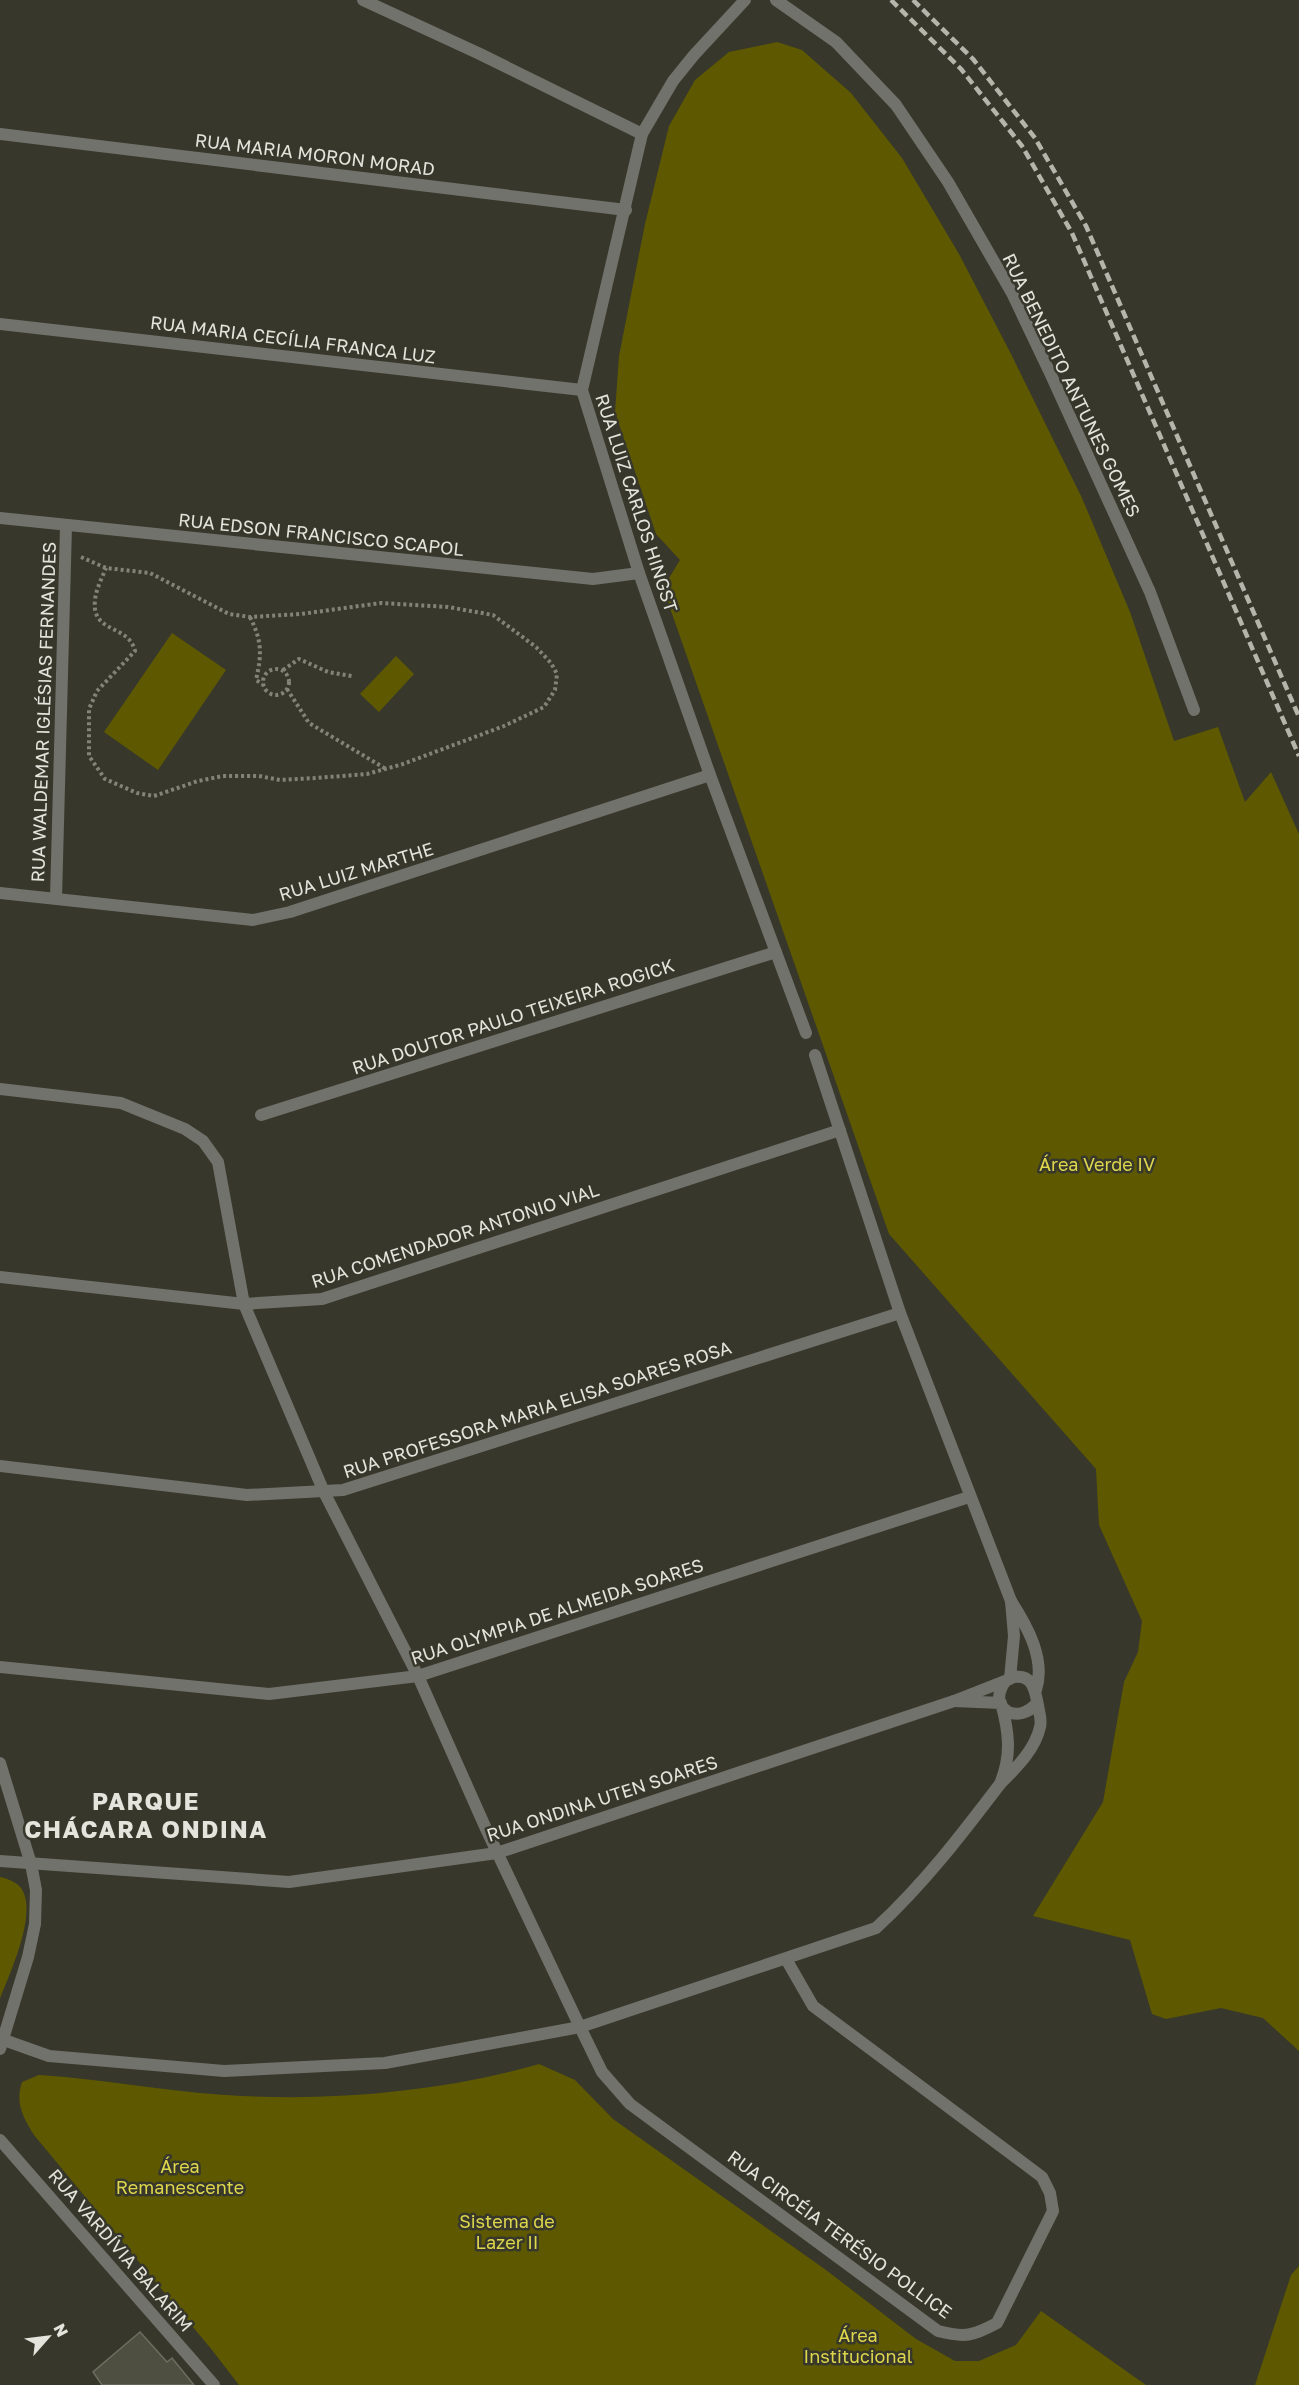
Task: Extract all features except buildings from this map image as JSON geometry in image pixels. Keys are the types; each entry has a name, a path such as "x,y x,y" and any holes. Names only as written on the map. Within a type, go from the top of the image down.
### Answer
{"street":[{"path":"363,0 480,54 642,134"},
{"name":"RUA LUIZ CARLOS HINGST","path":"745,0 694,54 673,81 642,134 582,390 639,573 710,775 806,1033"},
{"name":"RUA BENEDITO ANTUNES GOMES","path":"776,0 836,42 896,105 948,182 1012,293 1051,375 1150,592 1194,710"},
{"name":"RUA MARIA MORON MORAD","path":"0,135 626,210"},
{"name":"RUA MARIA CECÍLIA FRANCA LUZ","path":"0,324 582,390"},
{"name":"RUA EDSON FRANCISCO SCAPOL","path":"0,518 593,579 639,573"},
{"name":"RUA WALDEMAR IGLÉSIAS FERNANDES","path":"56,898 66,526"},
{"name":"RUA LUIZ MARTHE","path":"0,893 253,920 291,912 710,775"},
{"name":"RUA DOUTOR PAULO TEIXEIRA ROGICK","path":"261,1115 776,952"},
{"path":"815,1055 900,1312 969,1497 1011,1600 1025,1623 1038,1662 1040,1673 1036,1696 1028,1712 1022,1714 1009,1712 1001,1703 954,1701"},
{"name":"RUA CIRCÉIA TERÉSIO POLLICE","path":"0,1089 121,1103 185,1129 203,1141 218,1162 244,1304 324,1491 418,1676 497,1853 602,2072 630,2104 938,2331 959,2337 979,2332 998,2323 1053,2211 1050,2193 1042,2177 813,2006 786,1959"},
{"name":"RUA COMENDADOR ANTONIO VIAL","path":"0,1277 244,1304 322,1299 840,1130"},
{"name":"RUA PROFESSORA MARIA ELISA SOARES ROSA","path":"0,1466 247,1496 343,1490 900,1312"},
{"name":"RUA OLYMPIA DE ALMEIDA SOARES","path":"0,1667 269,1694 418,1676 969,1497"},
{"path":"1000,1784 1006,1769 1009,1745 999,1692 1010,1678 1014,1636 1011,1600"},
{"path":"0,1763 31,1864 36,1890 35,1924 28,1957 2,2045 49,2056 224,2071 385,2063 580,2027 876,1928 926,1876 1000,1784 1018,1767 1029,1752 1040,1727 1036,1696 1028,1680 1022,1677 1010,1678"},
{"name":"RUA ONDINA UTEN SOARES","path":"0,1861 290,1882 497,1853 954,1701 1010,1678"},
{"name":"RUA VARDÍVIA BALARIM","path":"0,2140 214,2385"}],"path":[{"path":"66,550 106,568 150,573 229,614 250,617 301,614 381,603 448,607 493,615 515,630 551,663 557,674 555,690 544,707 449,748 367,774 289,779 235,775 198,781 154,796 137,793 105,779 89,756 89,709 97,691 133,656 135,651 130,639 98,619 94,612 95,597 106,568"},
{"path":"250,617 260,636 260,665 256,680 267,692 275,695 287,690"},
{"path":"263,685 264,675 270,669 283,670 299,659 328,672 352,676"},
{"path":"283,670 289,681 287,690 309,723 387,769"}],"green space":[{"name":"Área Verde IV","path":"777,42 802,50 851,93 902,158 959,254 1082,498 1130,612 1174,741 1218,727 1245,802 1271,772 1299,834 1299,2051 1263,2018 1221,2008 1166,2019 1152,2014 1130,1940 1033,1916 1103,1802 1124,1682 1138,1652 1142,1621 1099,1525 1096,1469 889,1234 663,588 680,560 656,534 615,412 619,356 645,224 669,126 695,80 729,52"},
{"path":"172,633 226,670 158,770 104,732"},
{"path":"396,656 414,674 379,712 360,694"},
{"path":"0,1877 17,1884 24,1894 27,1907 22,1940 0,1999"},
{"name":"Sistema de Lazer II","path":"539,2064 575,2080 613,2119 826,2270 916,2339 955,2361 979,2361 1016,2345 1041,2311 1146,2385 239,2385 34,2135 24,2116 19,2097 22,2082 39,2075 202,2093 304,2097 384,2093 424,2088 502,2074"},
{"path":"1299,2266 1299,2385 1255,2385 1291,2275"}],"railway":[{"path":"891,0 961,69 1022,146 1072,233 1299,756"},
{"path":"913,0 973,59 1035,138 1086,226 1299,717"}],"district":[{"name":"PARQUE CHÁCARA ONDINA","path":"146,1814"}],"park label":[{"name":"Área Remanescente","path":"180,2176"},
{"name":"Área Institucional","path":"858,2345"}]}
